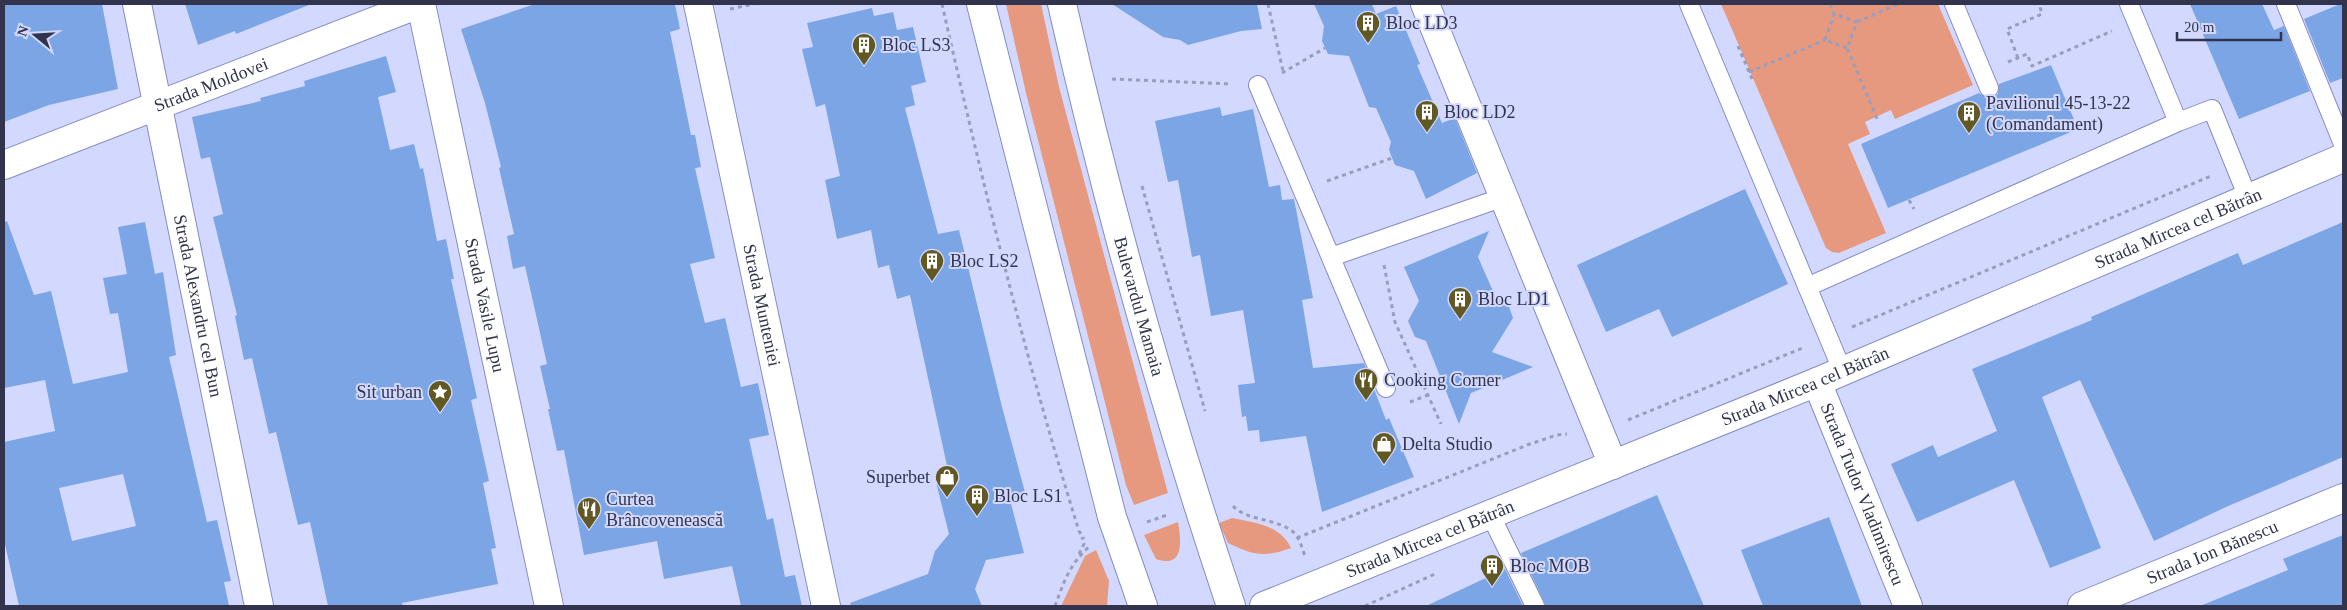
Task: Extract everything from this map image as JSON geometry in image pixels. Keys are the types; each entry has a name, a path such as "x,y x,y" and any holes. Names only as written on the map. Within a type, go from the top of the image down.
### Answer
{"street":[{"name":"Strada Alexandru cel Bun","path":"136,4 259,606"},
{"name":"Strada Moldovei","path":"4,165 420,4"},
{"name":"Strada Vasile Lupu","path":"420,4 549,606"},
{"name":"Strada Munteniei","path":"698,4 826,606"},
{"path":"981,4 1105,538 1143,606"},
{"name":"Bulevardul Mamaia","path":"1062,4 1106,181 1197,505 1230,606"},
{"path":"1425,4 1613,465"},
{"name":"Strada Mircea cel Bătrân","path":"1264,606 1817,382 2343,158"},
{"name":"Strada Tudor Vladimirescu","path":"1817,382 1908,606"},
{"name":"Strada Ion Bănescu","path":"2082,606 2343,498"}],"lane":[{"path":"1689,4 1842,370"},
{"path":"1954,4 1989,88"},
{"path":"2129,4 2178,122"},
{"path":"2286,4 2343,144"},
{"path":"1258,86 1386,388"},
{"path":"1807,287 2178,122 2212,109 2248,198"},
{"path":"1331,257 1504,197"},
{"path":"1490,514 1535,606"}],"path":[{"path":"942,4 964,102 1031,369 1072,509"},
{"path":"1268,4 1283,72"},
{"path":"1825,40 1834,14 1830,4"},
{"path":"1834,14 1857,22 1898,4"},
{"path":"2018,58 2006,29 2042,14 2040,7"},
{"path":"1989,88 2013,78 2006,63 2027,54 2032,66 2137,21"},
{"path":"1857,22 1847,48 1878,121"},
{"path":"1735,38 1753,81"},
{"path":"1749,72 1825,40 1847,48"},
{"path":"1112,79 1258,86 1325,48"},
{"path":"1110,70 1114,88"},
{"path":"1302,190 1392,158"},
{"path":"1624,422 2235,166"},
{"path":"1141,183 1208,420"},
{"path":"1909,200 1914,210"},
{"path":"1390,259 1384,262 1395,322 1441,424"},
{"path":"1298,538 1558,434"},
{"path":"1230,501 1234,508 1246,514 1274,522 1293,531 1300,544"},
{"path":"1079,556 1105,538 1197,505"},
{"path":"1055,606 1066,576 1079,556 1084,544 1082,536"}],"shaded area":[{"path":"1006,4 1041,4 1059,87 1168,493 1134,505 1126,485 1026,93"},
{"path":"1721,4 1938,4 1973,85 1895,119 1891,110 1865,122 1870,134 1848,144 1886,233 1839,253 1832,252 1826,248"},
{"path":"1232,518 1266,526 1274,530 1281,534 1291,548 1273,553 1259,554 1228,543 1219,523"},
{"path":"1178,522 1179,551 1172,560 1156,559 1144,535"},
{"path":"1096,550 1109,581 1107,606 1061,606 1085,556"}],"building":[{"path":"4,4 102,4 118,89 49,105 4,122"},
{"path":"185,4 309,5 236,34 235,31 198,45"},
{"path":"535,4 675,4 680,29 670,32 691,135 695,135 701,167 695,168 715,258 690,264 705,323 725,318 741,387 758,383 769,435 749,439 767,520 773,518 785,577 795,575 802,606 741,606 732,566 664,579 657,541 584,555 564,450 557,451 548,409 550,409 540,366 547,364 525,266 513,269 507,236 514,234 499,168 501,167 485,103 461,29"},
{"path":"1112,4 1257,4 1262,29 1241,31 1188,45 1180,40 1163,37"},
{"path":"1314,4 1372,4 1376,14 1396,6 1420,64 1417,65 1442,123 1455,118 1477,173 1426,199 1414,171 1395,165 1389,150 1391,142 1376,108 1369,107 1349,56 1328,54 1322,41 1324,26"},
{"path":"2190,4 2262,4 2274,30 2284,26 2310,91 2239,119"},
{"path":"2343,4 2343,78 2330,83 2304,19"},
{"path":"872,8 874,16 893,12 897,30 913,27 926,82 911,86 915,105 905,108 938,234 959,230 1002,407 1026,496 1010,500 1024,553 986,560 975,589 982,606 851,606 850,603 928,574 935,551 949,534 935,478 949,475 910,295 897,299 889,265 878,268 871,230 837,239 825,180 840,176 825,104 816,107 802,49 813,47 807,23"},
{"path":"386,56 396,92 378,97 390,150 414,144 420,169 423,168 437,241 446,239 454,279 451,279 477,398 471,400 489,481 483,483 496,548 491,549 498,584 402,603 403,606 328,606 310,522 298,525 276,432 269,434 252,358 244,360 235,316 237,315 213,217 223,214 210,157 201,159 192,117 261,101 260,98 305,86 304,81"},
{"name":"Pavilionul 45-13-22 (Comandament)","path":"2051,65 2078,129 1888,208 1861,144 1979,93 1987,98 1993,98 1998,94 1999,84"},
{"path":"1220,107 1222,116 1253,109 1269,187 1280,185 1282,200 1294,199 1313,298 1302,300 1313,368 1364,363 1386,420 1389,418 1414,477 1322,512 1306,436 1260,442 1259,430 1248,431 1246,416 1242,417 1238,385 1255,383 1243,310 1211,316 1200,255 1192,257 1178,180 1168,182 1155,121"},
{"path":"1745,189 1788,284 1672,337 1659,309 1606,332 1577,265"},
{"path":"7,221 34,295 51,291 73,384 128,372 118,313 110,314 103,278 127,274 118,227 145,222 155,274 163,272 176,355 169,357 207,522 217,520 231,581 224,582 229,606 19,606 4,540 4,442 55,431 45,380 4,388 4,222","holes":["123,474 136,526 72,541 59,488"]},
{"path":"2343,222 2343,457 2226,507 2154,541 2080,380 2042,397 2101,548 2050,568 2014,480 1917,522 1891,464 1933,445 1938,457 1997,431 1972,369 2092,320 2091,317 2238,253 2243,265"},
{"name":"Bloc LD1","path":"1489,231 1478,257 1496,298 1507,301 1513,318 1492,352 1533,367 1471,393 1459,424 1426,341 1415,337 1408,321 1419,301 1404,267"},
{"path":"1657,495 1704,606 1546,606 1521,553"},
{"path":"1829,517 1862,606 1763,606 1741,550"},
{"path":"2343,535 2343,606 2200,606 2288,570 2283,559"},
{"name":"Bloc MOB","path":"1505,569 1523,606 1426,606"}],"place":[{"name":"Bloc LD3","path":"1368,44"},
{"name":"Bloc LS3","path":"864,66"},
{"name":"Bloc LD2","path":"1427,133"},
{"name":"Pavilionul 45-13-22 (Comandament)","path":"1969,134"},
{"name":"Bloc LS2","path":"932,282"},
{"name":"Bloc LD1","path":"1460,320"},
{"name":"Cooking Corner","path":"1366,401"},
{"name":"Sit urban","path":"440,413"},
{"name":"Delta Studio","path":"1384,465"},
{"name":"Superbet","path":"947,498"},
{"name":"Bloc LS1","path":"977,517"},
{"name":"Curtea Brâncovenească","path":"589,530"},
{"name":"Bloc MOB","path":"1492,587"}]}
